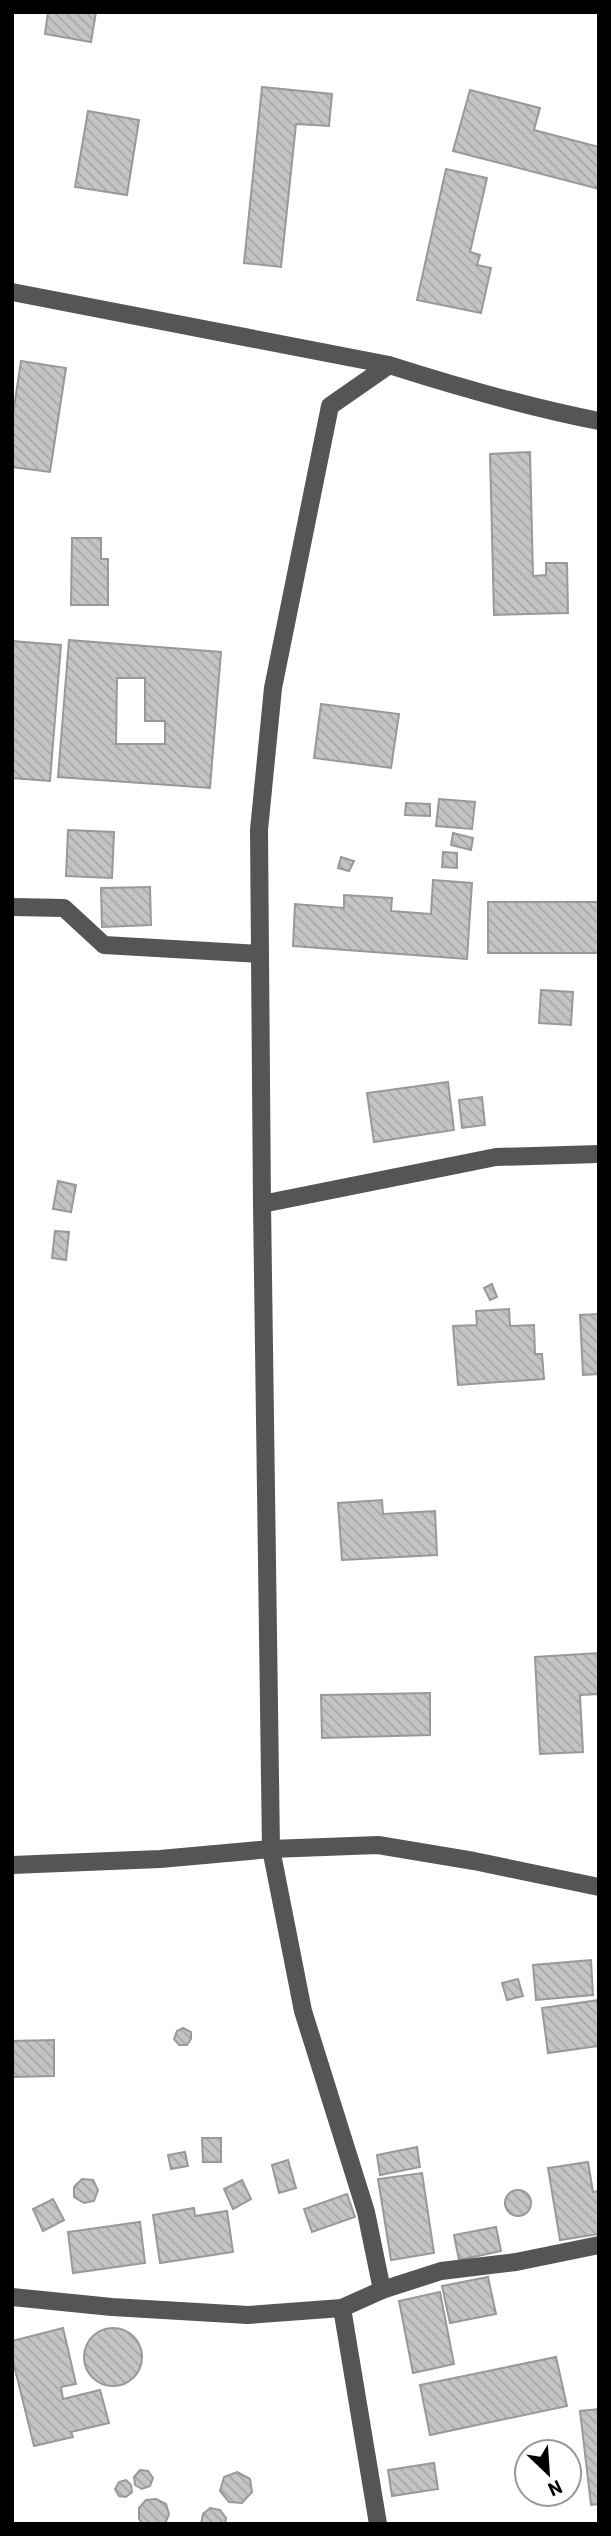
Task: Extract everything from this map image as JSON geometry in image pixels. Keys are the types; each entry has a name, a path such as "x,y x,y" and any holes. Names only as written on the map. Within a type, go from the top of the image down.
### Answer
{"street":[{"path":"12,292 389,365 446,384 551,412 599,421"},
{"path":"382,2290 366,2212 303,2011 271,1849 259,830 273,688 330,406 389,365"},
{"path":"12,907 64,908 104,945 259,954"},
{"path":"262,1204 496,1157 599,1154"},
{"path":"12,1865 378,1845 599,1886"},
{"path":"12,2297 112,2307 248,2315 342,2308 382,2290 441,2271 516,2262 599,2245"},
{"path":"342,2308 378,2524"}],"building":[{"path":"48,12 96,12 91,42 45,34"},
{"path":"262,87 332,94 329,126 296,124 281,267 244,263"},
{"path":"470,90 540,108 534,130 599,147 599,189 453,151"},
{"path":"88,111 139,120 127,195 75,187"},
{"path":"446,169 487,178 470,252 480,255 477,265 491,268 481,313 417,300"},
{"path":"21,361 66,368 50,472 12,467 12,421"},
{"path":"530,452 533,576 546,575 546,563 567,563 568,613 494,615 490,454"},
{"path":"72,538 101,538 101,559 108,559 108,605 71,605"},
{"path":"69,640 221,652 210,788 58,777","holes":["117,678 145,678 145,721 165,721 165,744 116,744"]},
{"path":"12,641 61,645 50,781 12,778"},
{"path":"321,704 399,714 391,768 314,758"},
{"path":"439,799 475,802 472,829 436,826"},
{"path":"406,803 430,804 430,816 405,815"},
{"path":"68,830 114,832 112,878 66,876"},
{"path":"453,833 473,838 471,850 451,845"},
{"path":"443,852 457,853 457,868 442,867"},
{"path":"341,857 354,861 349,871 338,868"},
{"path":"433,880 472,883 467,959 293,946 295,904 344,908 344,895 392,898 391,911 431,914"},
{"path":"150,887 151,925 102,927 101,888"},
{"path":"488,902 599,902 599,953 488,953"},
{"path":"541,990 573,992 571,1025 539,1023"},
{"path":"448,1082 454,1130 374,1142 367,1093"},
{"path":"482,1097 485,1125 462,1128 459,1100"},
{"path":"58,1181 76,1185 71,1212 53,1209"},
{"path":"55,1231 69,1232 66,1260 52,1258"},
{"path":"492,1284 497,1297 490,1300 484,1288"},
{"path":"509,1309 510,1326 534,1325 535,1354 542,1354 544,1379 458,1385 453,1326 477,1325 476,1311"},
{"path":"599,1314 599,1374 583,1375 580,1315"},
{"path":"382,1500 383,1514 435,1511 437,1555 342,1560 338,1503"},
{"path":"599,1653 599,1694 580,1695 583,1752 540,1754 535,1657"},
{"path":"430,1693 430,1735 322,1738 321,1695"},
{"path":"591,1960 593,1995 536,2000 533,1965"},
{"path":"518,1979 523,1996 507,2000 502,1983"},
{"path":"599,2000 599,2046 548,2053 542,2008"},
{"path":"183,2028 191,2032 191,2039 187,2045 179,2045 174,2039 177,2031"},
{"path":"54,2040 54,2076 12,2077 12,2041"},
{"path":"202,2138 221,2138 221,2162 203,2162"},
{"path":"417,2147 420,2167 380,2175 377,2155"},
{"path":"185,2152 188,2166 171,2169 168,2155"},
{"path":"288,2160 296,2188 279,2193 272,2165"},
{"path":"588,2162 593,2192 599,2191 599,2234 560,2240 548,2168"},
{"path":"422,2173 434,2253 391,2260 378,2179"},
{"path":"82,2179 93,2180 98,2190 94,2201 84,2203 74,2197 74,2187"},
{"path":"242,2180 251,2199 233,2209 224,2189"},
{"path":"518,2190 527,2194 531,2203 527,2212 518,2216 509,2212 505,2203 509,2194"},
{"path":"347,2194 355,2217 312,2232 304,2209"},
{"path":"53,2199 64,2220 43,2231 33,2209"},
{"path":"194,2208 195,2216 227,2211 233,2252 160,2263 153,2215"},
{"path":"140,2222 145,2263 73,2273 68,2232"},
{"path":"496,2227 501,2251 459,2260 454,2235"},
{"path":"488,2277 496,2314 450,2323 442,2286"},
{"path":"440,2292 454,2364 413,2373 399,2301"},
{"path":"63,2328 76,2384 61,2387 63,2399 100,2390 109,2423 71,2432 73,2437 34,2446 12,2357 12,2341"},
{"path":"107,2328 119,2328 134,2336 142,2351 142,2363 134,2378 119,2386 107,2386 92,2378 84,2363 84,2351 92,2336"},
{"path":"556,2357 567,2406 430,2435 420,2385"},
{"path":"599,2409 599,2504 591,2505 580,2411"},
{"path":"434,2463 438,2489 392,2496 388,2470"},
{"path":"140,2470 148,2471 153,2478 150,2486 142,2489 135,2485 134,2477"},
{"path":"237,2472 250,2479 252,2492 242,2503 229,2502 220,2491 224,2477"},
{"path":"126,2480 131,2485 132,2492 126,2497 119,2496 115,2489 119,2482"},
{"path":"156,2499 166,2504 169,2514 165,2524 143,2524 139,2519 139,2508 146,2500"},
{"path":"210,2508 220,2510 226,2518 225,2524 201,2524 203,2514"}]}
